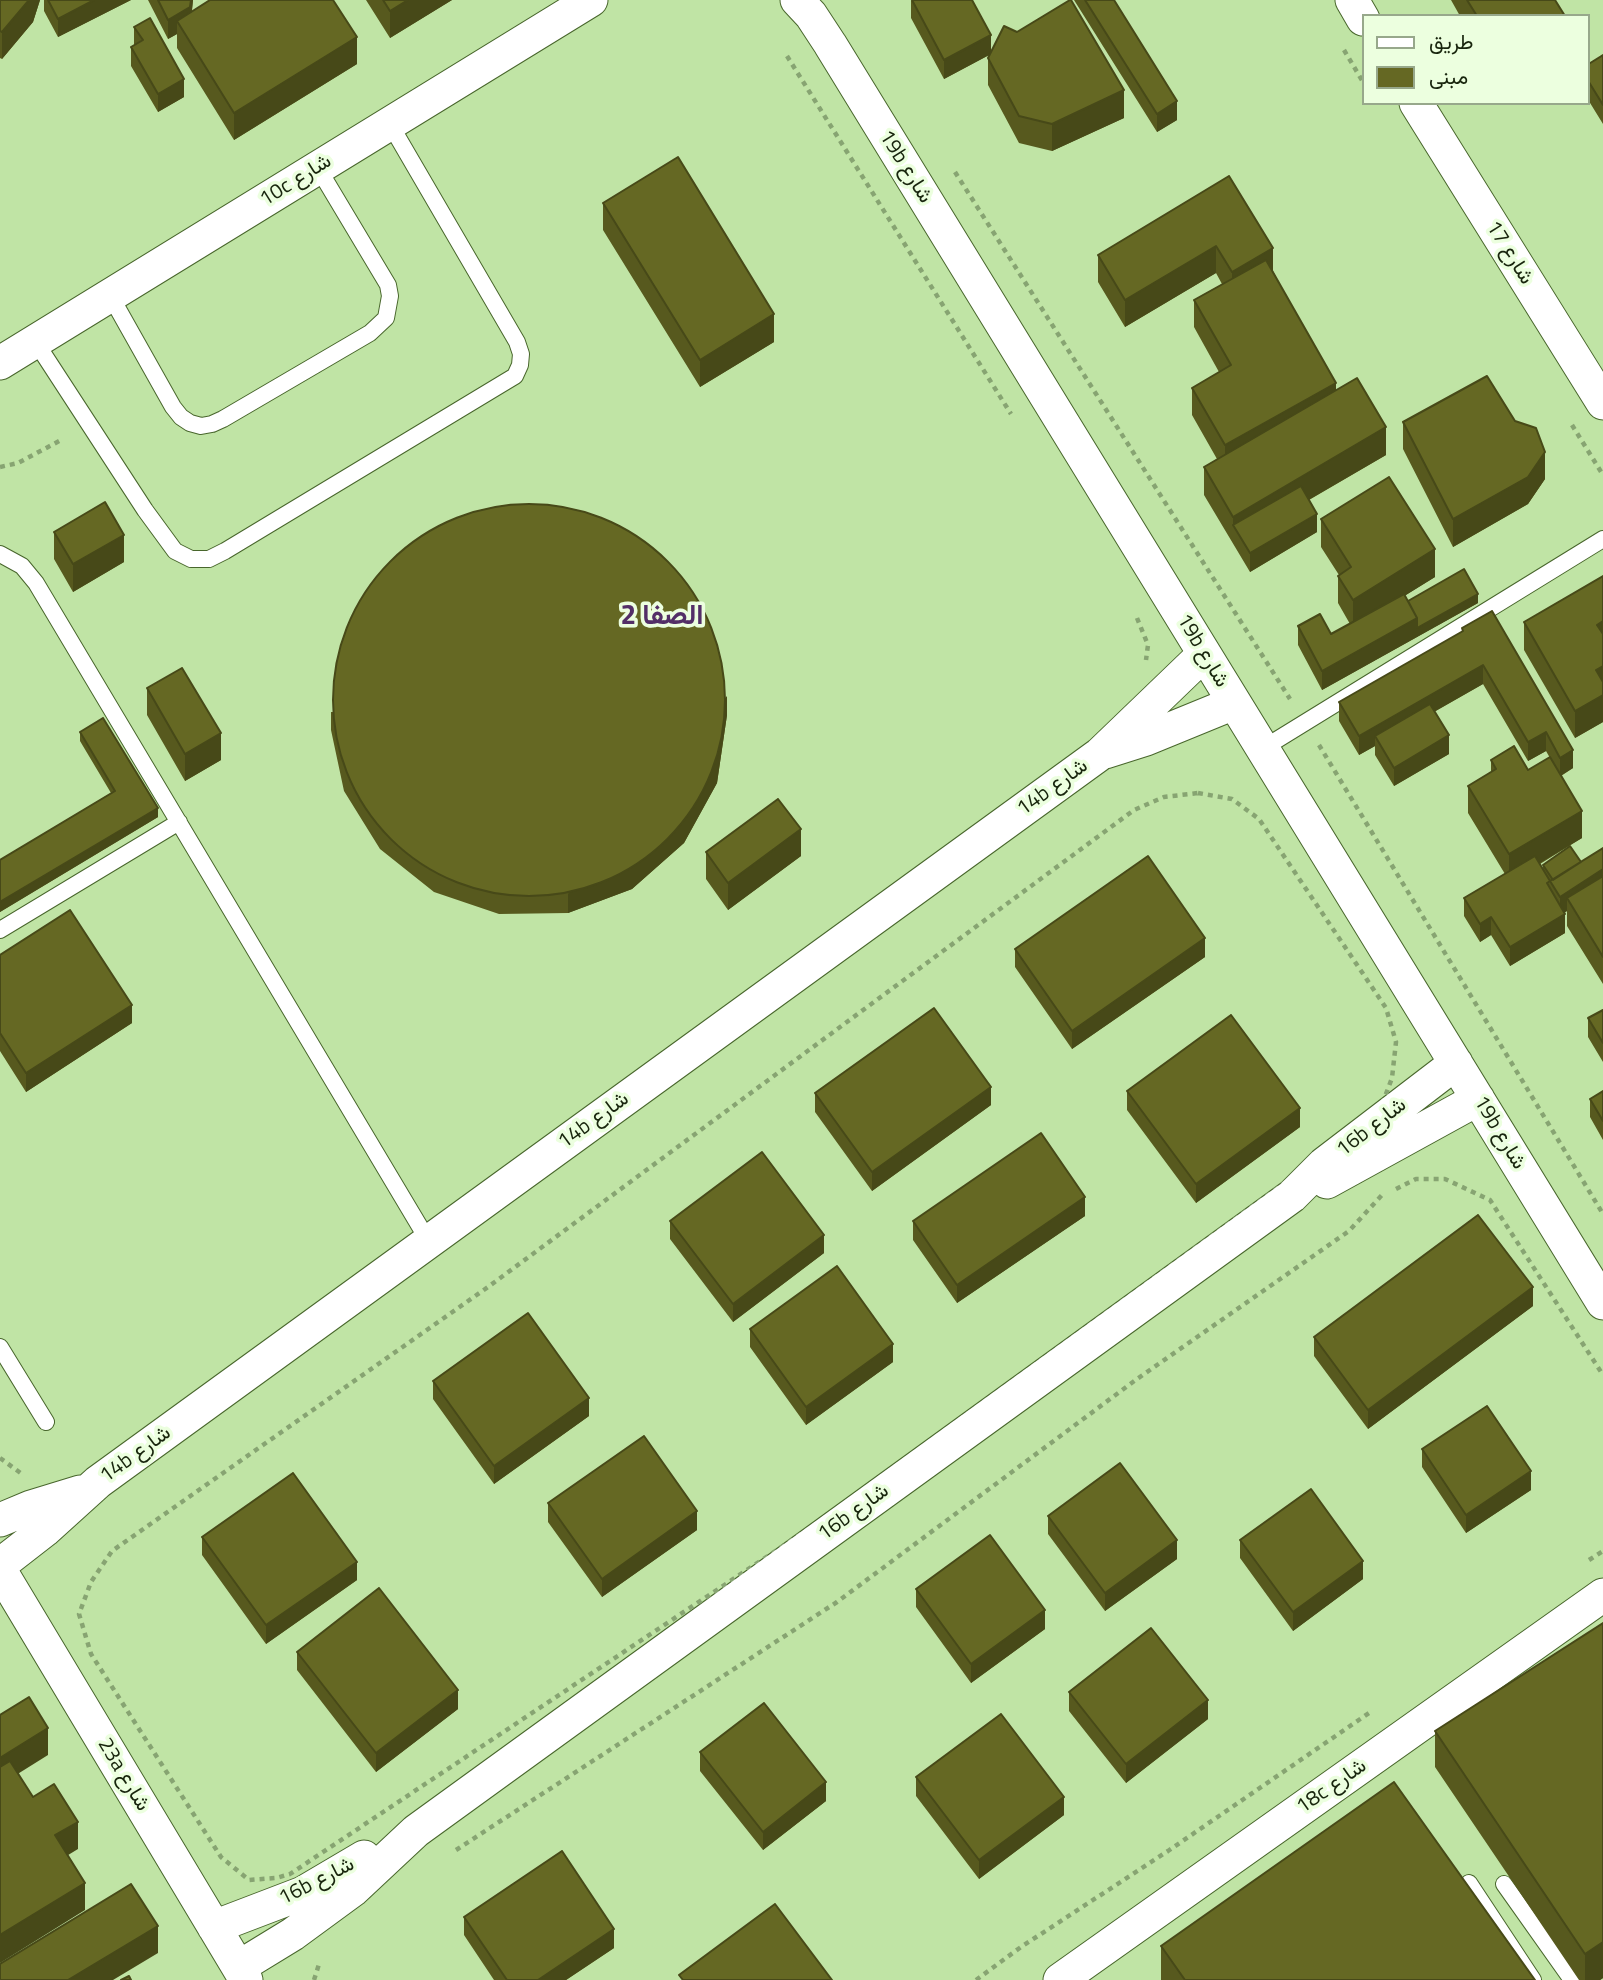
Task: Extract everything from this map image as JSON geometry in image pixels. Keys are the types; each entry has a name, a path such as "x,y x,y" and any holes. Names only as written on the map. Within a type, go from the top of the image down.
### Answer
{"street":[{"name":"10c شارع","path":"0,363 592,0"},
{"name":"19b شارع","path":"797,0 811,15 830,44 1603,1303"},
{"path":"1352,0 1362,17"},
{"name":"شارع 17","path":"1417,105 1603,403"},
{"name":"14b شارع","path":"0,1568 89,1489 1100,754 1204,654"},
{"name":"14b شارع","path":"1100,754 1234,704"},
{"name":"16b شارع","path":"243,1973 353,1890 416,1831 1292,1196 1324,1164 1456,1063"},
{"name":"16b شارع","path":"1292,1196 1332,1180 1478,1098"},
{"name":"14b شارع","path":"0,1520 89,1489"},
{"name":"23a شارع","path":"0,1568 243,1973"},
{"name":"18c شارع","path":"1060,1980 1603,1595"},
{"name":"16b شارع","path":"214,1927 303,1893 345,1870 377,1848 416,1831"}],"lane":[{"path":"35,341 145,510 175,551 191,559 209,559 225,551 515,376 522,354 517,342 390,124"},
{"path":"110,295 173,407 190,424 201,426 223,419 370,333 386,318 390,296 388,285 318,168"},
{"path":"1262,749 1603,539"},
{"path":"0,554 22,566 36,583 429,1242"},
{"path":"0,930 179,822"},
{"path":"0,1347 46,1422"},
{"path":"1469,1883 1533,1980"},
{"path":"1504,1884 1572,1980"}],"path":[{"path":"787,55 1016,422"},
{"path":"953,169 1305,723 1603,1214"},
{"path":"0,467 19,463 63,439"},
{"path":"1134,612 1147,646 1145,668"},
{"path":"1198,793 1231,799 1259,819 1386,1008 1395,1042 1392,1078 1378,1115 816,1524 290,1874 249,1880 221,1857 91,1654 79,1614 91,1582 112,1552 488,1287 1135,810 1164,797 1198,793"},
{"path":"445,1857 836,1602 1137,1379 1349,1231 1382,1195 1416,1179 1445,1179 1490,1200 1603,1375"},
{"path":"1584,1564 1603,1551"},
{"path":"976,1980 1372,1711"}],"building":[{"path":"0,0 29,0 2,32 0,31"},
{"path":"48,0 94,0 58,19"},
{"path":"158,0 191,0 190,7 168,20"},
{"path":"210,0 333,0 357,37 234,113 177,21"},
{"path":"383,0 408,0 390,11"},
{"path":"912,0 972,0 991,35 944,60"},
{"path":"1071,0 1124,90 1052,124 1019,116 988,58 1004,26 1017,32"},
{"path":"1085,0 1114,0 1177,101 1157,114"},
{"path":"1467,0 1555,0 1564,14 1476,14"},
{"path":"150,18 184,79 158,94 131,47 143,40 134,27"},
{"path":"1603,55 1603,105 1589,82 1589,64"},
{"path":"678,157 774,314 700,360 603,203"},
{"path":"1229,176 1273,248 1232,272 1216,246 1125,300 1098,255"},
{"path":"1266,260 1336,383 1225,445 1192,388 1231,365 1194,300"},
{"path":"1487,376 1515,421 1536,428 1545,452 1528,477 1453,519 1403,422"},
{"path":"1357,378 1386,427 1233,517 1204,467"},
{"path":"1389,477 1435,549 1353,600 1338,576 1351,567 1321,519"},
{"path":"1301,486 1317,514 1250,553 1233,525"},
{"path":"105,502 124,535 73,564 54,532"},
{"path":"529,504 567,507 604,519 638,537 668,561 692,591 710,625 722,662 725,700 722,738 710,775 692,809 668,839 638,863 604,881 567,893 529,896 491,893 454,881 420,863 390,839 366,809 348,775 336,738 333,700 336,662 348,625 366,591 390,561 420,537 454,519 491,507"},
{"path":"1464,569 1478,594 1417,628 1417,618 1408,601"},
{"path":"1603,576 1603,621 1597,625 1603,634 1603,666 1596,670 1603,682 1603,695 1575,711 1524,622"},
{"path":"1404,594 1417,618 1322,671 1298,626 1320,614 1331,634"},
{"path":"1492,611 1573,750 1560,758 1546,732 1528,742 1483,665 1359,736 1339,702 1463,631 1462,628"},
{"path":"182,668 221,733 185,754 147,688"},
{"path":"1430,704 1449,735 1394,768 1375,736"},
{"path":"103,718 158,808 0,902 0,860 115,791 80,732"},
{"path":"1514,746 1528,770 1550,757 1582,811 1509,854 1468,786 1496,769 1491,760"},
{"path":"778,799 801,829 728,883 706,852"},
{"path":"1570,846 1581,862 1553,880 1543,865"},
{"path":"1603,848 1603,869 1560,897 1550,881"},
{"path":"1148,856 1205,938 1072,1031 1015,949"},
{"path":"1535,856 1565,914 1510,947 1491,917 1480,924 1464,898"},
{"path":"1603,876 1603,957 1567,898"},
{"path":"70,910 132,1005 26,1073 0,1033 0,955"},
{"path":"934,1008 991,1087 872,1172 815,1093"},
{"path":"1603,1010 1603,1043 1588,1018"},
{"path":"1231,1015 1300,1108 1196,1184 1127,1091"},
{"path":"1603,1091 1603,1121 1590,1099"},
{"path":"1041,1133 1085,1197 957,1285 913,1221"},
{"path":"762,1152 824,1235 733,1304 670,1221"},
{"path":"1478,1215 1533,1287 1368,1410 1314,1337"},
{"path":"837,1266 893,1344 806,1407 750,1329"},
{"path":"528,1313 589,1398 494,1466 433,1381"},
{"path":"1487,1406 1531,1471 1466,1515 1422,1449"},
{"path":"644,1436 697,1511 602,1579 548,1503"},
{"path":"1120,1463 1177,1540 1105,1593 1048,1516"},
{"path":"293,1473 357,1562 266,1625 202,1537"},
{"path":"1311,1489 1363,1561 1293,1612 1240,1540"},
{"path":"990,1535 1045,1610 971,1664 916,1589"},
{"path":"379,1588 458,1690 376,1753 297,1652"},
{"path":"1603,1623 1603,1942 1585,1954 1435,1731"},
{"path":"1151,1628 1208,1700 1126,1764 1069,1692"},
{"path":"29,1697 48,1728 0,1758 0,1715"},
{"path":"764,1703 826,1782 763,1832 700,1752"},
{"path":"1001,1714 1064,1797 979,1860 916,1777"},
{"path":"10,1761 33,1797 54,1784 78,1822 55,1835 85,1883 0,1935 0,1767"},
{"path":"1394,1782 1535,1980 1185,1980 1161,1946"},
{"path":"562,1851 614,1929 538,1980 507,1980 464,1917"},
{"path":"131,1884 158,1926 68,1980 0,1980 0,1964"},
{"path":"775,1904 832,1980 683,1980 679,1975"}],"district":[{"name":"الصفا 2","path":"662,617"}]}
